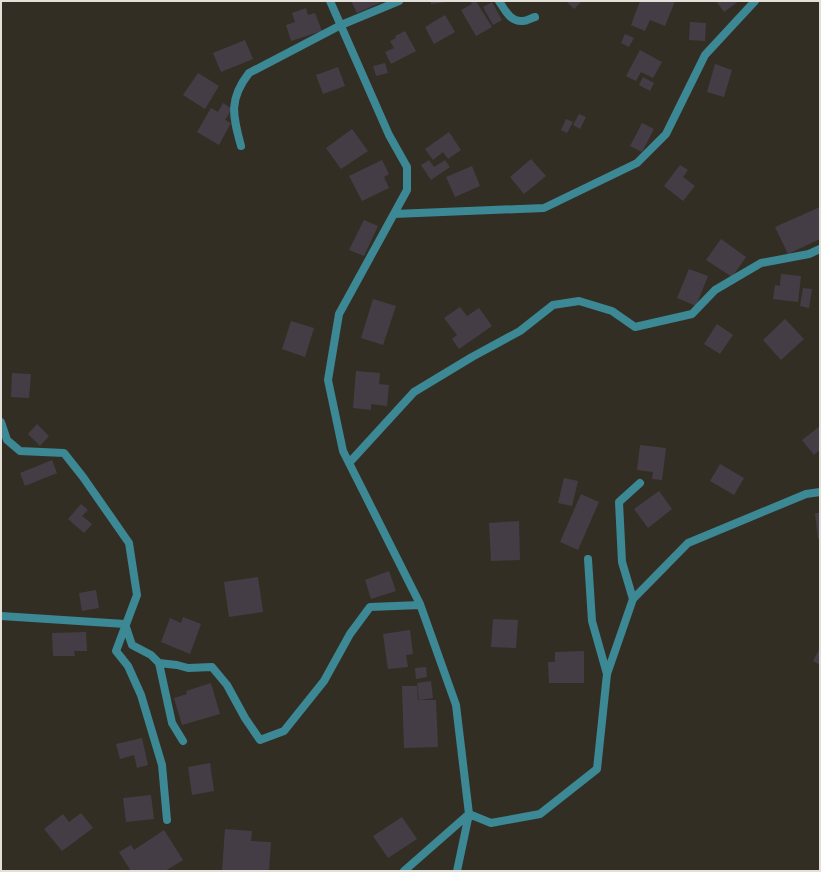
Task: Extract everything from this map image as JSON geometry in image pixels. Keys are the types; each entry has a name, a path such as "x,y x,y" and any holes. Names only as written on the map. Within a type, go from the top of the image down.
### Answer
{"street":[{"path":"330,1 389,135 408,167 407,190 339,314 328,380 343,450 420,605 456,705 469,814 457,871"},
{"path":"241,146 234,122 235,102 237,93 242,83 249,74 341,26 399,1"},
{"path":"498,1 510,18 516,21 523,21 535,17"},
{"path":"394,214 544,208 637,163 666,134 705,56 755,1"},
{"path":"349,463 414,392 472,357 520,331 553,305 578,301 612,311 635,327 692,314 715,290 761,263 809,254 820,249"},
{"path":"1,422 7,440 20,451 64,454 83,477 129,543 137,595 116,651 128,666 141,695 162,765 167,820"},
{"path":"633,599 622,562 619,502 640,483"},
{"path":"469,814 491,823 540,814 597,769 607,674 633,599 688,543 806,494 820,492"},
{"path":"588,559 592,621 607,674"},
{"path":"159,663 188,668 212,667 227,685 245,718 260,740 284,731 324,681 350,634 370,607 420,605"},
{"path":"1,616 125,624"},
{"path":"125,624 132,645 151,655 159,663 172,723 183,741"},
{"path":"404,871 469,814"}],"building":[{"path":"351,1 384,1 357,13"},
{"path":"431,1 447,1 447,2 431,4"},
{"path":"470,1 476,1 492,27 476,36 461,10 472,4"},
{"path":"566,1 582,1 574,9"},
{"path":"640,1 675,1 665,26 650,20 645,31 631,25"},
{"path":"716,1 739,1 724,12"},
{"path":"492,2 502,20 493,25 483,7"},
{"path":"306,8 308,15 315,13 322,31 291,41 286,25 295,22 292,13"},
{"path":"445,15 455,32 434,44 425,27"},
{"path":"690,22 706,23 705,41 689,40"},
{"path":"405,31 416,51 391,64 385,52 394,48 390,41 396,38 395,36"},
{"path":"625,34 634,38 629,47 621,43"},
{"path":"245,40 253,59 221,72 213,53"},
{"path":"640,50 662,62 653,78 641,72 636,81 626,76"},
{"path":"385,63 388,73 376,76 373,66"},
{"path":"715,64 732,70 724,97 707,92"},
{"path":"338,67 345,86 323,94 316,75"},
{"path":"198,73 219,86 205,109 183,95"},
{"path":"643,77 654,83 650,91 639,85"},
{"path":"223,103 232,109 225,120 231,123 219,145 197,132 211,108 218,112"},
{"path":"579,114 586,117 580,129 573,125"},
{"path":"566,119 573,122 567,133 561,130"},
{"path":"642,123 654,129 642,152 630,146"},
{"path":"352,129 368,151 341,169 326,148"},
{"path":"449,132 461,150 448,159 443,152 433,160 425,149"},
{"path":"531,159 546,176 524,194 510,177"},
{"path":"382,160 389,174 384,177 389,188 362,201 349,176"},
{"path":"429,160 434,167 445,160 450,167 431,180 421,165"},
{"path":"680,165 688,170 683,177 695,186 683,201 664,186"},
{"path":"472,166 480,186 455,197 446,177"},
{"path":"820,207 820,239 788,254 775,227"},
{"path":"364,220 378,226 364,256 349,250"},
{"path":"721,239 746,257 732,277 706,260"},
{"path":"689,269 708,276 696,306 677,298"},
{"path":"781,274 801,276 798,302 773,299 775,285 780,286"},
{"path":"803,288 812,289 809,308 800,306"},
{"path":"373,299 396,306 383,345 361,338"},
{"path":"460,307 467,316 479,308 492,326 459,349 452,339 457,335 444,318"},
{"path":"785,319 804,339 781,360 763,340"},
{"path":"291,321 314,328 305,357 282,349"},
{"path":"717,324 733,335 720,354 704,344"},
{"path":"356,371 380,373 379,384 389,385 387,406 371,404 371,410 353,408"},
{"path":"12,373 31,374 29,398 11,397"},
{"path":"37,424 49,436 40,446 28,434"},
{"path":"820,426 820,450 814,455 802,440"},
{"path":"640,445 666,448 662,480 652,479 653,472 637,470"},
{"path":"52,460 57,473 25,486 20,473"},
{"path":"720,464 744,478 734,495 710,481"},
{"path":"564,478 578,481 572,506 558,503"},
{"path":"659,491 672,509 648,528 634,509"},
{"path":"581,494 599,502 578,550 560,542"},
{"path":"81,504 88,510 82,516 92,524 84,533 68,519"},
{"path":"815,513 820,513 820,539 818,539"},
{"path":"519,521 520,560 491,561 489,523"},
{"path":"389,571 396,591 371,599 365,580"},
{"path":"258,577 263,612 229,617 224,582"},
{"path":"96,590 99,608 82,611 79,593"},
{"path":"183,617 201,624 190,654 161,642 170,618 181,623"},
{"path":"493,619 518,620 516,648 491,647"},
{"path":"410,630 413,654 406,655 408,667 388,669 383,634"},
{"path":"86,632 87,651 74,651 75,656 53,656 52,633"},
{"path":"820,648 820,665 813,661"},
{"path":"584,651 584,683 549,683 548,662 555,662 555,652"},
{"path":"426,667 427,677 416,679 415,668"},
{"path":"431,681 433,698 419,700 417,683"},
{"path":"211,683 220,714 182,725 174,698 187,694 186,691"},
{"path":"402,686 417,686 418,700 436,700 438,747 404,748"},
{"path":"142,738 148,765 137,768 134,755 120,759 116,744"},
{"path":"210,763 214,791 192,795 188,767"},
{"path":"151,795 154,819 126,822 123,798"},
{"path":"81,813 93,828 62,851 44,829 63,814 69,822"},
{"path":"402,817 417,839 388,858 373,836"},
{"path":"225,829 252,831 251,841 271,842 269,871 222,871"},
{"path":"164,830 183,860 165,871 131,871 119,852 131,845 134,850"}]}
